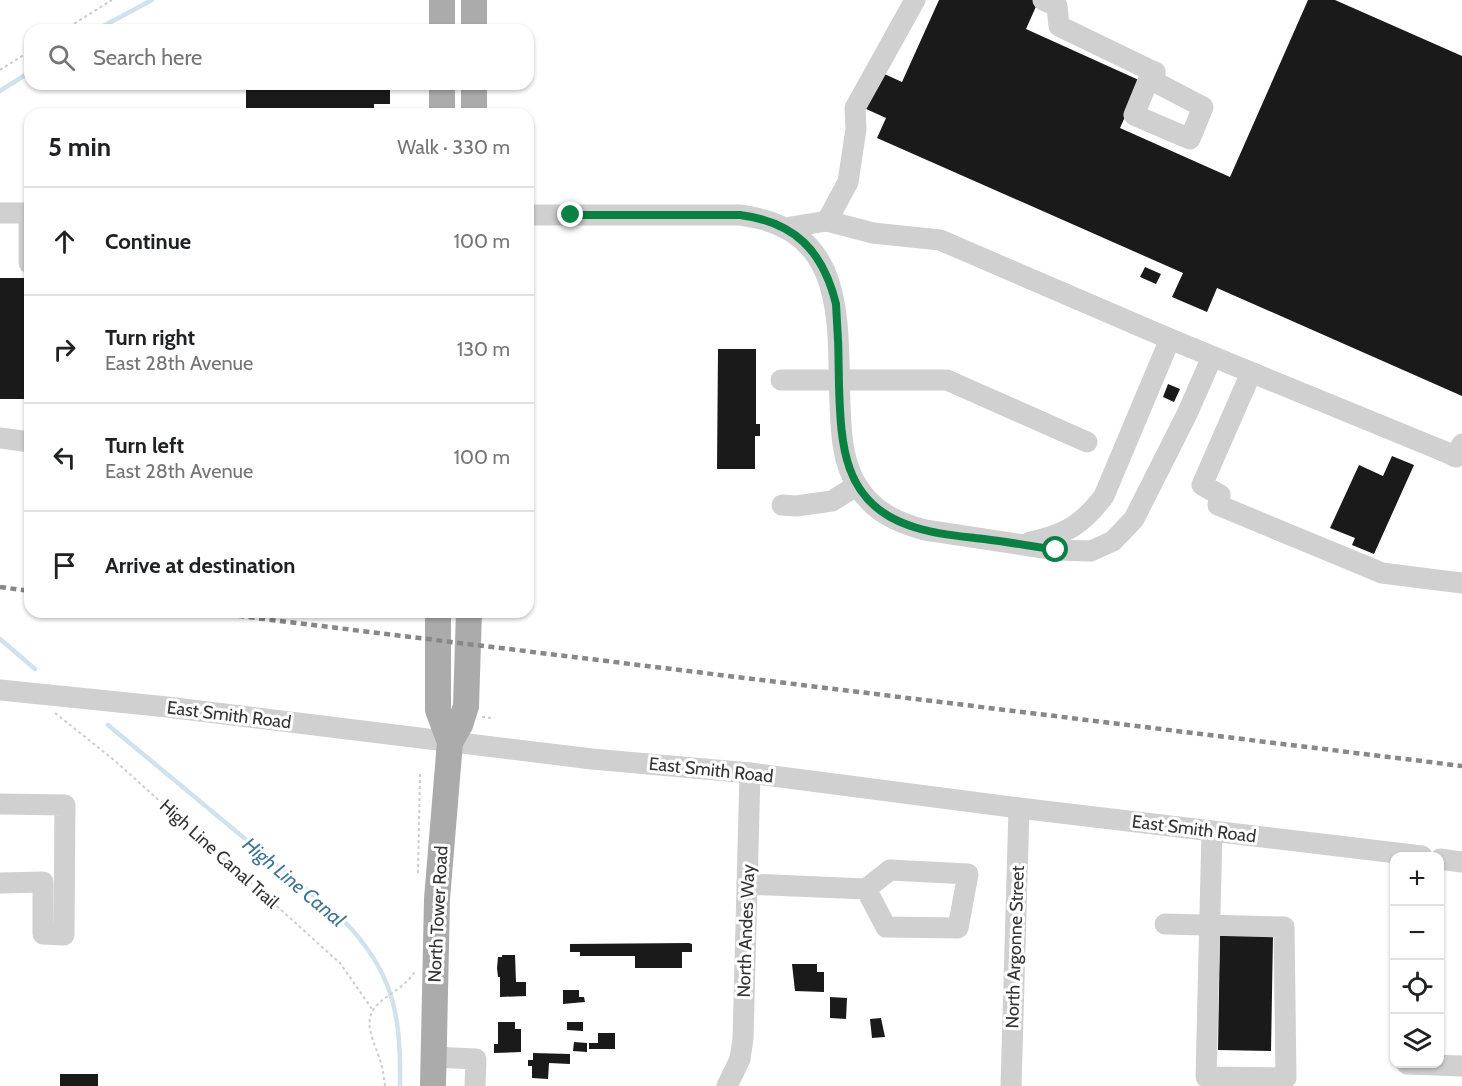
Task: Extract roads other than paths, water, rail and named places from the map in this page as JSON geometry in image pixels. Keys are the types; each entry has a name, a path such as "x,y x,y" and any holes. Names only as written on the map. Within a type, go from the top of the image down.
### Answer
{"main road":[{"path":"442,0 442,24"},
{"path":"474,0 474,24"},
{"path":"442,90 442,108"},
{"path":"474,90 474,108"},
{"name":"North Tower Road","path":"433,1086 437,899 450,742 438,710 438,618"},
{"name":"North Tower Road","path":"450,742 460,725 466,706 469,618"}],"street":[{"path":"827,221 848,182 856,129 855,108 915,0"},
{"path":"1043,0 1057,6 1059,26 1152,71"},
{"path":"0,213 24,213"},
{"path":"534,215 740,215 756,217 785,228 810,249 827,273 836,304 842,442 856,486 879,510 909,526 1056,550 1091,551 1113,541 1134,519 1187,414 1212,357"},
{"path":"785,228 827,221 873,233 940,240 1212,357 1456,457 1462,444"},
{"path":"1021,544 1052,537 1073,528 1090,514 1104,496 1170,339"},
{"path":"1251,373 1202,485 1220,495 1218,505 1382,573 1462,583"},
{"path":"781,380 947,380 1088,442"},
{"path":"0,438 24,441"},
{"path":"782,506 832,501 856,486"},
{"name":"East Smith Road","path":"0,690 167,706 592,759 750,773 1390,852"},
{"name":"North Andes Way","path":"727,1086 740,1059 742,1039 750,773"},
{"path":"0,804 65,805 64,935 43,934 43,882 0,882"},
{"name":"North Argonne Street","path":"1011,1086 1019,808"},
{"path":"1165,924 1210,925 1284,927 1286,1082 1206,1082 1210,925 1212,831"},
{"path":"1444,860 1462,862"},
{"path":"747,884 866,889 890,870 968,874 958,928 886,927 866,889"},
{"path":"434,1057 476,1059 475,1086"},
{"path":"1444,1065 1462,1066"}],"waterway":[{"name":"High Line Canal","path":"107,24 152,0"},
{"name":"High Line Canal","path":"0,91 24,76"},
{"name":"High Line Canal","path":"0,639 35,669"},
{"name":"High Line Canal","path":"108,725 343,920 360,939 374,958 391,996 399,1037 400,1086"}],"railway":[{"path":"0,587 24,590"},
{"path":"256,618 1462,766"}]}
